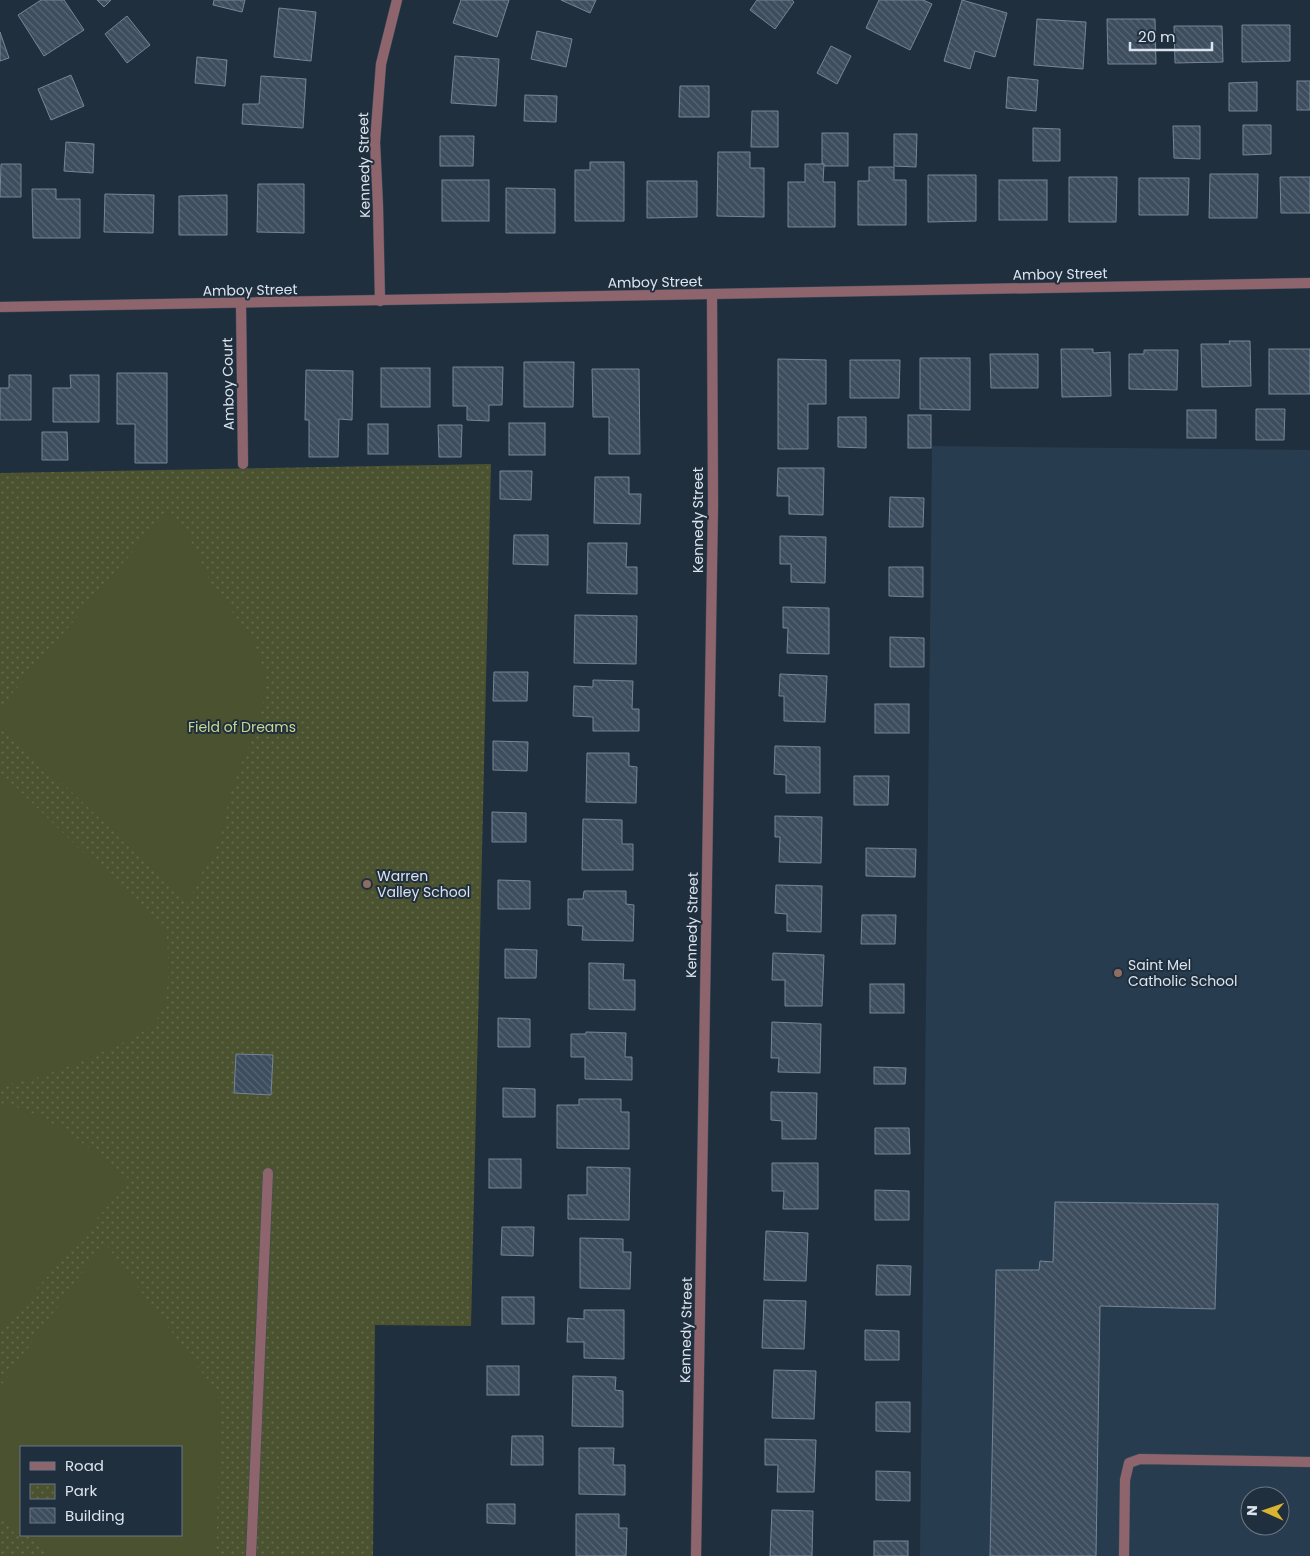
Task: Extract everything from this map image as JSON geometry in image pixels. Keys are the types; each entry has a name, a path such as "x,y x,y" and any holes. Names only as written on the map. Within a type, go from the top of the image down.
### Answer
{"street":[{"name":"Kennedy Street","path":"380,301 378,206 374,142 381,64 397,0"},
{"name":"Amboy Street","path":"0,307 1310,283"},
{"name":"Kennedy Street","path":"696,1556 713,515 712,294"},
{"name":"Amboy Court","path":"241,304 243,464"},
{"path":"251,1556 268,1173"},
{"path":"1124,1556 1125,1480 1129,1463 1140,1459 1310,1462"}],"shaded area":[{"name":"Saint Mel Catholic School","path":"932,446 1310,450 1310,1556 920,1556"}],"green space":[{"name":"Field of Dreams","path":"491,464 471,1326 375,1325 373,1556 0,1556 0,473"},
{"path":"168,510 185,529 211,584 252,638 265,672 263,705 256,731 231,791 220,841 203,871 189,902 0,725 0,708"},
{"path":"0,772 166,932 168,978 167,991 160,1013 155,1022 147,1029 120,1044 40,1077 0,1084"},
{"path":"0,1103 18,1107 52,1123 85,1145 130,1180 0,1332"},
{"path":"104,1242 218,1396 220,1415 216,1556 55,1556 27,1536 182,1536 182,1446 20,1446 20,1531 0,1516 0,1387"}],"building":[{"path":"41,0 64,0 84,30 44,56 18,15"},
{"path":"97,0 111,0 104,7"},
{"path":"214,0 245,0 242,12 213,5"},
{"path":"461,0 509,0 497,37 453,23"},
{"path":"561,0 596,0 590,13"},
{"path":"757,0 792,0 794,2 775,29 750,10"},
{"path":"879,0 923,0 932,4 910,50 866,28"},
{"path":"962,0 1007,13 995,57 975,51 970,69 944,61"},
{"path":"279,8 316,12 311,61 274,57"},
{"path":"127,16 150,45 127,63 105,34"},
{"path":"1037,19 1086,22 1083,69 1034,65"},
{"path":"1107,19 1155,19 1156,64 1108,64"},
{"path":"1242,25 1290,25 1290,61 1242,62"},
{"path":"1174,26 1222,26 1223,62 1175,63"},
{"path":"537,31 572,39 566,67 531,59"},
{"path":"0,32 9,58 0,61"},
{"path":"831,46 851,56 837,84 817,73"},
{"path":"455,56 499,59 496,106 451,103"},
{"path":"197,57 227,60 225,86 195,83"},
{"path":"71,75 84,106 51,120 38,89"},
{"path":"261,76 306,79 303,128 242,124 243,104 259,104"},
{"path":"1008,77 1038,80 1036,111 1006,108"},
{"path":"1297,81 1310,81 1310,110 1297,110"},
{"path":"1257,82 1257,111 1229,111 1229,83"},
{"path":"680,86 709,86 709,117 679,117"},
{"path":"525,95 557,96 556,122 524,121"},
{"path":"752,111 778,111 778,147 751,147"},
{"path":"1243,125 1271,125 1271,154 1243,155"},
{"path":"1173,126 1200,126 1200,159 1174,158"},
{"path":"1033,128 1060,129 1060,161 1033,161"},
{"path":"822,133 848,133 848,166 822,166"},
{"path":"894,134 917,134 916,167 894,166"},
{"path":"440,136 474,136 473,166 440,166"},
{"path":"66,142 94,144 93,173 64,171"},
{"path":"718,152 750,152 750,168 764,168 764,217 717,216"},
{"path":"590,162 624,162 624,221 575,221 575,170 590,170"},
{"path":"1,164 21,164 21,197 0,197"},
{"path":"805,164 824,164 823,182 835,182 835,227 788,227 788,182 805,182"},
{"path":"869,167 894,167 894,180 906,180 906,225 858,225 858,181 869,181"},
{"path":"1210,174 1258,174 1257,218 1209,218"},
{"path":"928,175 976,175 976,221 928,222"},
{"path":"1069,177 1117,177 1116,222 1069,222"},
{"path":"1280,177 1310,177 1310,213 1281,213"},
{"path":"1139,178 1189,178 1188,215 1139,215"},
{"path":"442,180 489,180 489,221 442,221"},
{"path":"999,180 1047,180 1047,220 999,220"},
{"path":"647,181 697,181 697,217 647,218"},
{"path":"258,184 304,184 304,233 257,232"},
{"path":"506,188 555,189 555,233 506,233"},
{"path":"32,189 56,189 56,199 80,199 80,238 33,238"},
{"path":"105,194 154,195 153,233 104,232"},
{"path":"227,195 227,235 179,235 179,196"},
{"path":"1229,341 1250,341 1251,386 1202,387 1201,344 1230,344"},
{"path":"1061,349 1093,349 1093,353 1110,352 1111,396 1062,397"},
{"path":"1269,349 1310,349 1310,394 1269,394"},
{"path":"1144,350 1178,350 1177,390 1129,389 1129,354 1144,354"},
{"path":"990,354 1038,354 1038,388 991,388"},
{"path":"920,358 970,358 970,410 920,409"},
{"path":"778,359 826,360 826,404 808,404 808,449 778,449"},
{"path":"850,360 900,360 899,398 850,398"},
{"path":"524,362 574,362 573,407 524,407"},
{"path":"453,367 503,367 502,405 489,405 489,421 467,420 467,406 453,406"},
{"path":"381,368 430,368 430,407 381,407"},
{"path":"592,369 639,369 640,454 609,454 609,417 593,417"},
{"path":"306,370 353,371 352,420 339,419 338,457 309,457 309,420 305,420"},
{"path":"117,373 167,373 167,463 135,463 135,424 117,424"},
{"path":"9,375 31,375 31,420 0,420 0,388 9,388"},
{"path":"70,375 99,375 99,422 53,422 53,388 71,388"},
{"path":"1256,409 1285,409 1284,440 1256,440"},
{"path":"1187,410 1216,410 1216,438 1187,438"},
{"path":"908,415 931,415 931,448 908,448"},
{"path":"838,417 866,417 866,448 838,447"},
{"path":"509,423 545,423 545,455 509,455"},
{"path":"368,424 388,424 388,454 368,454"},
{"path":"438,425 462,425 461,457 439,457"},
{"path":"42,432 67,432 68,460 42,460"},
{"path":"778,468 824,468 823,515 789,514 789,496 777,496"},
{"path":"500,471 532,471 531,500 500,499"},
{"path":"595,477 629,477 629,494 641,494 640,524 594,523"},
{"path":"890,497 924,498 923,527 889,527"},
{"path":"514,535 548,535 548,565 513,564"},
{"path":"780,536 826,537 825,583 791,582 791,564 780,564"},
{"path":"588,543 627,543 626,567 637,567 637,594 587,593"},
{"path":"889,567 923,567 923,597 889,596"},
{"path":"783,607 829,608 829,654 787,653 788,628 783,628"},
{"path":"575,615 637,616 636,664 574,663"},
{"path":"890,637 924,638 924,667 890,667"},
{"path":"494,672 528,672 527,701 493,701"},
{"path":"780,674 827,676 825,722 784,721 784,696 779,696"},
{"path":"593,680 633,681 632,709 639,709 639,731 593,731 593,717 573,716 574,686 593,687"},
{"path":"875,704 909,704 909,733 875,733"},
{"path":"493,741 528,742 527,771 493,770"},
{"path":"775,746 820,747 820,793 786,793 786,775 774,774"},
{"path":"587,753 629,753 629,766 637,767 636,803 586,802"},
{"path":"854,776 889,776 888,805 854,805"},
{"path":"492,812 526,813 526,842 492,842"},
{"path":"775,816 822,817 821,863 779,862 780,837 775,837"},
{"path":"583,819 622,820 622,844 633,844 633,870 582,870"},
{"path":"866,848 916,849 915,877 866,876"},
{"path":"498,880 530,881 530,909 498,909"},
{"path":"776,885 822,886 821,932 787,931 787,914 775,913"},
{"path":"584,891 626,891 626,904 634,905 633,941 582,940 583,926 568,925 568,899 583,899"},
{"path":"862,915 896,915 895,944 861,944"},
{"path":"505,949 537,950 536,978 505,978"},
{"path":"773,953 824,955 822,1006 785,1006 785,980 772,980"},
{"path":"589,963 624,964 623,980 635,980 635,1010 589,1009"},
{"path":"870,984 904,984 904,1013 870,1013"},
{"path":"498,1018 530,1019 530,1047 498,1047"},
{"path":"772,1022 821,1024 820,1073 778,1072 779,1058 771,1058"},
{"path":"586,1032 626,1033 625,1057 632,1057 632,1080 585,1079 585,1057 571,1057 571,1034 586,1034"},
{"path":"236,1054 273,1055 271,1095 234,1093"},
{"path":"874,1067 906,1068 905,1084 874,1084"},
{"path":"503,1088 535,1089 535,1117 503,1117"},
{"path":"771,1092 817,1093 816,1139 782,1139 782,1121 771,1120"},
{"path":"579,1099 621,1099 621,1112 629,1112 629,1149 557,1148 557,1105 579,1105"},
{"path":"875,1128 909,1128 910,1154 875,1154"},
{"path":"489,1159 521,1159 521,1188 489,1188"},
{"path":"772,1163 818,1163 818,1209 783,1209 784,1191 772,1191"},
{"path":"587,1167 630,1168 629,1220 568,1219 568,1195 587,1195"},
{"path":"875,1190 909,1191 909,1220 875,1220"},
{"path":"1055,1202 1218,1204 1215,1309 1100,1306 1096,1556 990,1556 996,1270 1039,1270 1040,1261 1053,1262"},
{"path":"502,1227 534,1227 533,1256 501,1255"},
{"path":"766,1231 808,1233 806,1281 764,1280"},
{"path":"580,1238 623,1239 623,1252 631,1252 630,1289 580,1288"},
{"path":"877,1265 911,1266 910,1295 876,1295"},
{"path":"502,1297 534,1297 534,1324 502,1324"},
{"path":"764,1300 806,1301 804,1349 762,1348"},
{"path":"584,1310 624,1310 624,1359 584,1358 584,1342 567,1342 568,1318 584,1319"},
{"path":"865,1330 899,1331 899,1360 865,1360"},
{"path":"487,1366 519,1366 519,1395 487,1395"},
{"path":"774,1370 816,1371 814,1419 772,1418"},
{"path":"573,1376 616,1377 615,1390 623,1391 623,1427 572,1426"},
{"path":"876,1402 910,1402 910,1432 876,1431"},
{"path":"512,1436 543,1436 543,1465 511,1465"},
{"path":"765,1439 816,1440 814,1492 777,1492 778,1465 765,1465"},
{"path":"579,1448 614,1448 613,1465 625,1465 625,1495 579,1494"},
{"path":"876,1471 910,1472 910,1501 876,1500"},
{"path":"487,1504 515,1504 515,1524 487,1523"},
{"path":"772,1510 813,1511 812,1556 770,1556"},
{"path":"576,1514 619,1514 619,1528 627,1528 626,1556 576,1556"},
{"path":"874,1541 908,1541 908,1556 874,1556"}],"place":[{"name":"Warren Valley School","path":"367,884"},
{"name":"Saint Mel Catholic School","path":"1118,973"}]}
